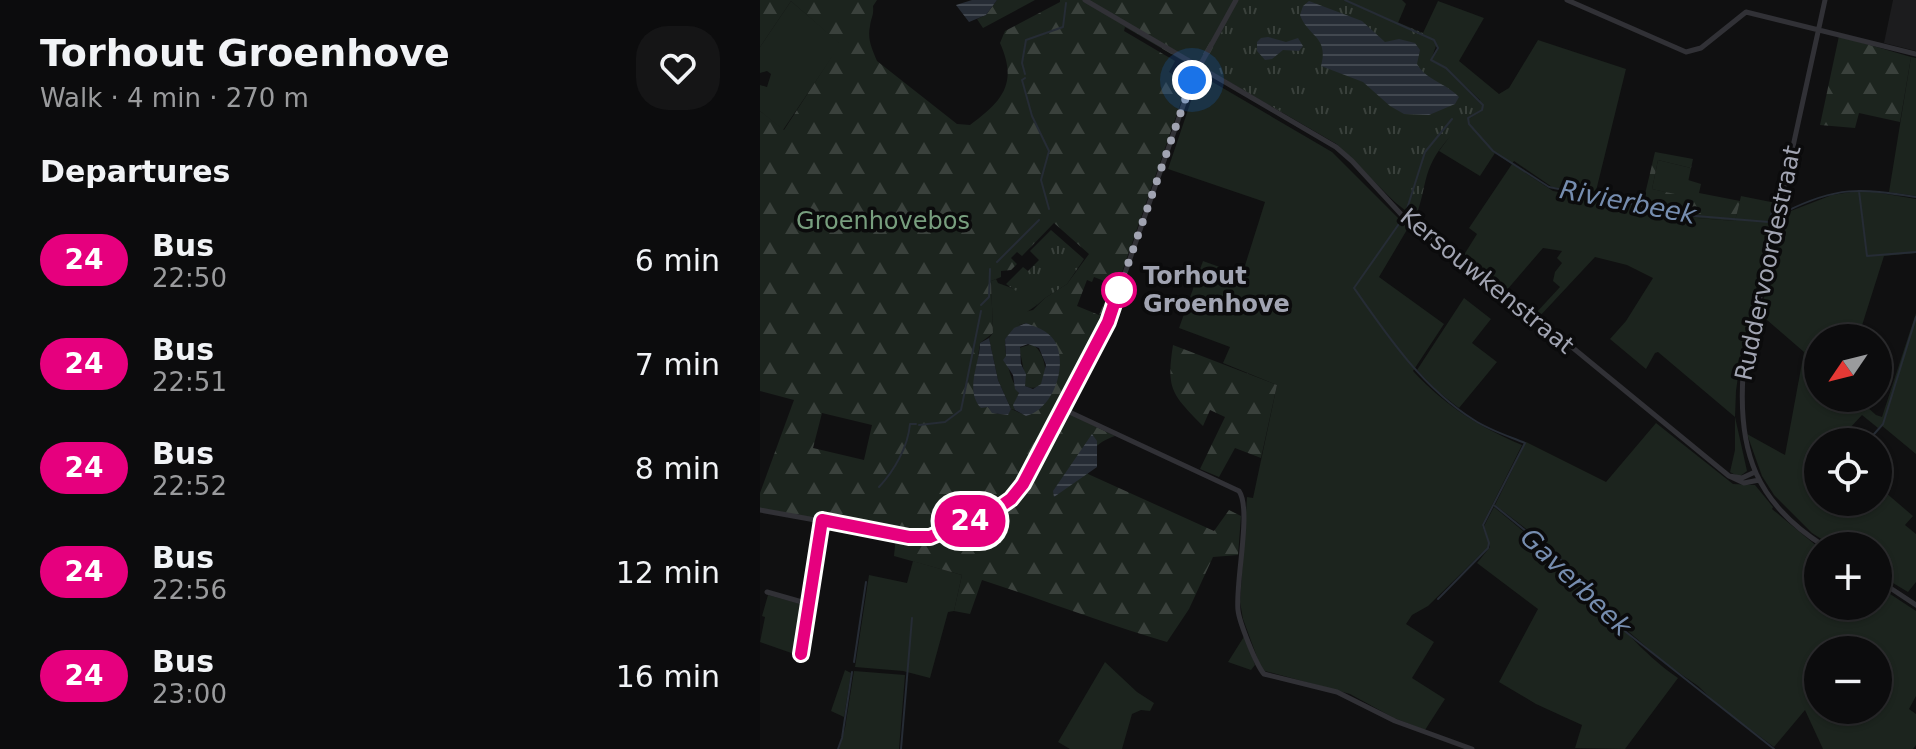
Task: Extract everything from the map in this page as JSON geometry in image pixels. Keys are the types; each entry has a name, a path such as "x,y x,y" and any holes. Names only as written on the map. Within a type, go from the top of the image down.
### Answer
{"street":[{"name":"Kersouwkenstraat","path":"1085,0 1343,153 1411,225 1512,298 1729,476"},
{"path":"760,510 921,539 941,535 1011,499 1023,484 1108,322 1192,80 1236,0"},
{"path":"1567,0 1686,52 1701,48 1746,12 1916,54"},
{"name":"Ruddervoordestraat","path":"1806,532 1769,497 1755,472 1744,438 1743,375 1825,0"},
{"path":"1063,409 1239,491 1243,497 1238,610 1256,661 1264,674 1337,692 1395,721 1472,749"},
{"path":"1729,476 1742,478 1755,472"},
{"path":"1729,476 1744,483 1759,480"},
{"path":"801,654 822,520"},
{"path":"1892,589 1916,604"},
{"path":"767,592 809,604"}],"shaded area":[{"path":"972,0 997,0 986,15 969,22 956,5"},
{"path":"1893,0 1916,0 1916,51 1884,43"},
{"path":"1309,1 1362,21 1385,42 1399,39 1415,43 1420,50 1417,64 1459,97 1455,104 1429,115 1404,114 1363,82 1321,66 1323,56 1320,42 1300,15"},
{"path":"1268,37 1286,42 1298,38 1303,46 1299,51 1283,50 1272,59 1265,60 1257,51 1257,42"},
{"path":"1026,323 1045,331 1054,340 1060,361 1051,395 1036,412 1026,416 1015,410 1013,405 1019,393 1015,389 1013,375 1003,360 1006,356 1005,339 1014,328","holes":["1028,344 1039,348 1046,365 1041,384 1033,389 1025,386 1026,374 1021,364 1020,347"]},
{"path":"989,338 998,380 1011,409 1008,415 992,413 988,407 981,408 974,393 980,343"},
{"path":"1092,434 1097,441 1097,467 1054,497 1053,491"}],"green space":[{"name":"Groenhovebos","path":"760,0 877,0 873,6 869,35 877,61 957,124 970,125 991,108 1004,90 1008,69 1000,43 1005,31 1060,0 1242,0 1291,73 1396,203 1337,144 1197,63 1103,327 1098,325 1059,401 1063,403 1060,409 1115,436 1094,449 1088,474 1214,531 1229,510 1241,516 1238,555 1213,557 1189,609 1167,642 982,580 970,614 954,611 962,575 894,556 896,537 760,508 760,493 794,400 760,391 760,111 784,130 840,44 791,1 760,47","holes":["1125,27 1185,62 1177,77 1169,72 1175,61 1124,31","1054,223 1089,254 1067,284 1016,319 1020,325 1026,323 1057,378 1027,416 1011,409 1007,415 993,413 988,407 978,356 980,343 993,333 991,281 1001,277 1001,271 1011,270 1017,264 1011,258 1017,252 1022,256","1094,277 1112,284 1099,315 1077,306 1087,280 1092,282","822,413 872,425 864,460 813,448"]},
{"path":"997,0 1035,0 983,28 977,19 986,15"},
{"path":"1239,0 1345,0 1423,33 1437,43 1431,60 1446,68 1483,105 1482,110 1457,130 1436,155 1415,218 1337,144 1203,66"},
{"path":"1345,0 1402,0 1406,4 1398,23"},
{"path":"791,1 841,44 783,130 760,111 760,85 767,87 771,74 767,71 760,73 760,47"},
{"path":"1438,1 1484,18 1459,61 1499,94 1509,88 1538,40 1626,69 1595,195 1552,187 1514,161 1512,164 1495,153 1480,176 1439,151 1458,127 1472,117 1480,100 1446,68 1431,60 1438,48 1423,33"},
{"path":"1839,36 1911,57 1900,122 1859,113 1855,128 1820,125"},
{"path":"1911,57 1916,58 1916,196 1889,192"},
{"path":"1204,77 1332,152 1408,228 1379,277 1444,324 1413,371 1463,414 1522,445 1482,525 1489,544 1487,548 1428,606 1412,615 1406,624 1434,642 1412,678 1445,699 1425,730 1394,718 1350,694 1265,671 1261,668 1243,619 1240,602 1247,497 1253,498 1277,385 1223,363 1230,347 1179,328 1203,261 1242,275 1265,202 1168,169 1198,80"},
{"path":"1655,152 1693,159 1691,168 1658,160 1652,189 1684,196 1688,180 1701,184 1699,193 1740,201 1735,221 1684,217 1642,207"},
{"path":"1658,160 1691,168 1685,197 1652,189"},
{"path":"1512,164 1553,191 1684,217 1735,221 1741,196 1776,203 1741,355 1735,417 1658,352 1646,369 1610,339 1626,321 1653,278 1627,265 1595,257 1539,317 1535,314 1560,287 1553,281 1562,263 1557,258 1562,251 1543,248 1506,291 1462,258 1477,234 1469,228"},
{"path":"1863,190 1916,199 1916,253 1884,256 1862,324 1804,324 1804,352 1760,314 1783,214 1832,195"},
{"path":"1051,230 1084,259 1067,284 1037,305 1006,284 1023,267 1028,271 1039,260 1030,251"},
{"path":"996,279 998,283 1020,291 1037,305 1017,319 1020,325 1005,339 1008,367 1019,393 1015,410 1011,409 998,380 989,338 993,333 991,281"},
{"path":"1464,298 1491,319 1472,343 1497,362 1459,408 1417,370"},
{"path":"1916,313 1916,454 1892,434 1892,428 1881,425 1878,428 1862,415 1850,428 1804,428 1804,516 1892,516 1892,498 1913,516 1905,525 1916,534 1916,582 1908,592 1892,582 1892,532 1811,532 1774,495 1762,476 1747,434 1785,455 1804,352 1804,412 1873,412 1882,417 1884,412 1892,412 1892,386"},
{"path":"1032,344 1045,365 1043,381 1033,388 1025,386 1019,348"},
{"path":"1173,345 1277,385 1261,458 1235,448 1219,477 1200,469 1225,417 1210,410 1203,426 1178,398 1170,372"},
{"path":"1735,417 1747,471 1739,477 1730,472 1735,450"},
{"path":"1656,423 1733,484 1755,485 1772,509 1804,535 1804,620 1892,620 1892,595 1916,611 1916,696 1909,709 1916,714 1916,745 1913,749 1823,749 1811,724 1892,724 1892,636 1804,636 1804,711 1774,747 1719,706 1629,632 1546,544 1495,505 1526,442 1606,482"},
{"path":"1494,507 1540,545 1584,586 1640,646 1678,678 1625,749 1575,748 1582,725 1536,704 1499,682 1538,609 1477,563 1490,547 1484,526"},
{"path":"913,561 962,575 954,611 948,612 930,678 903,671 855,667 869,575 907,583"},
{"path":"768,595 808,606 800,656 760,642"},
{"path":"1245,635 1255,665 1251,670 1228,662"},
{"path":"1105,662 1137,692 1154,703 1150,711 1141,710 1132,714 1122,749 1070,749 1058,742"},
{"path":"845,670 851,673 844,717 831,711"},
{"path":"854,671 905,675 899,749 839,749"}],"waterway":[{"name":"Rivierbeek","path":"1345,0 1434,40 1438,48 1431,60 1446,68 1483,105 1482,110 1468,118 1469,124 1493,151 1549,187 1684,215 1769,222 1773,208"},
{"path":"1025,74 1022,63 1026,40 1063,27 1066,3"},
{"path":"1025,78 1022,80 1032,116 1049,151 1041,180 1049,209"},
{"name":"Gaverbeek","path":"1406,212 1425,152 1452,119"},
{"name":"Rivierbeek","path":"1785,212 1820,197 1849,191 1916,197"},
{"path":"1859,191 1867,256 1916,252"},
{"path":"997,262 1039,220"},
{"name":"Gaverbeek","path":"1401,221 1354,288 1393,343 1439,393 1480,424 1525,443 1483,525 1488,548 1438,599"},
{"path":"981,305 989,297 990,269"},
{"path":"919,425 945,422 961,410 981,311"},
{"path":"1879,428 1916,317"},
{"path":"879,487 899,458 910,424 916,424"},
{"name":"Gaverbeek","path":"1495,506 1558,557 1626,632 1774,749"},
{"path":"854,662 866,582"},
{"path":"901,749 912,618"},
{"path":"838,749 852,672"}],"bus line":[{"name":"24","path":"801,654 822,520 921,539 941,535 1011,499 1023,484 1108,322 1121,283"}],"place":[{"name":"Torhout Groenhove","path":"1119,290"}],"route":[{"path":"1119,290 1192,80"}]}
